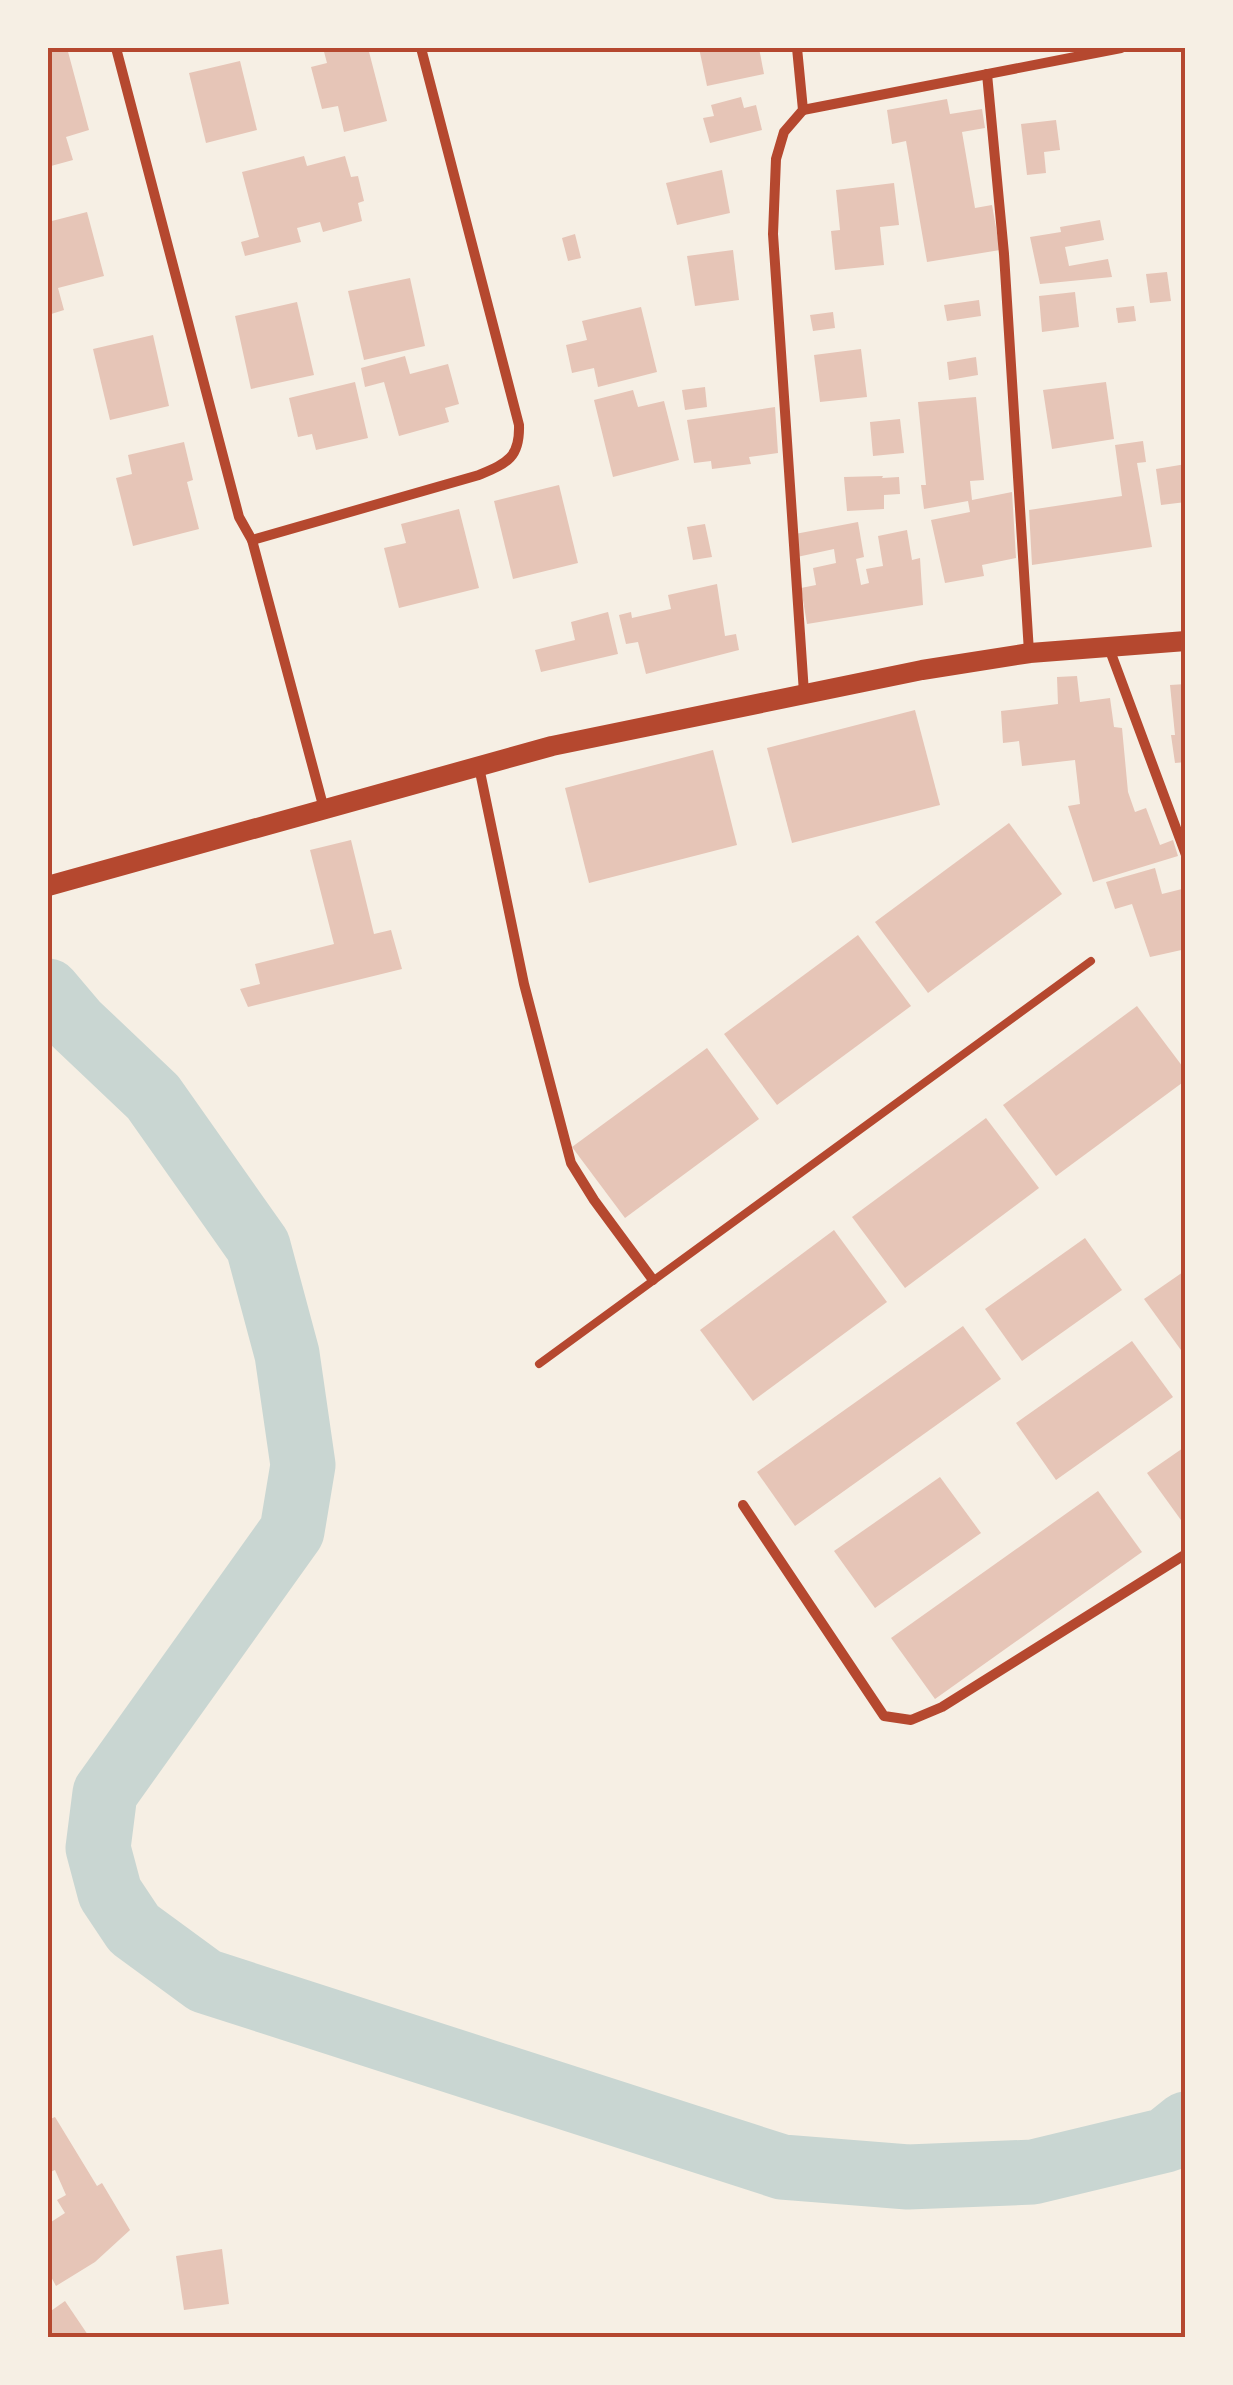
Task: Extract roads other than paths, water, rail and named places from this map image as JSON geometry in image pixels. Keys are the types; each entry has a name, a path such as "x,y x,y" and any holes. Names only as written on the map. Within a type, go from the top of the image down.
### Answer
{"main road":[{"path":"48,886 552,746 922,670 1030,653 1186,641"}],"street":[{"path":"116,48 240,518 252,540 324,809"},
{"path":"252,540 479,475 515,455 520,442 421,48"},
{"path":"797,48 803,110"},
{"path":"804,693 773,234 776,160 784,132 803,110 1122,48"},
{"path":"987,74 1004,254 1030,653"},
{"path":"1108,647 1186,855"},
{"path":"478,766 524,984 571,1163 653,1280"},
{"path":"742,1505 884,1716 911,1720 942,1707 1186,1554"}],"lane":[{"path":"538,1364 1092,960"}],"waterway":[{"path":"48,991 76,1024 153,1097 258,1246 287,1354 303,1465 292,1531 105,1793 98,1848 110,1893 134,1929 205,1981 782,2167 908,2177 1033,2172 1166,2140 1186,2124"}]}
